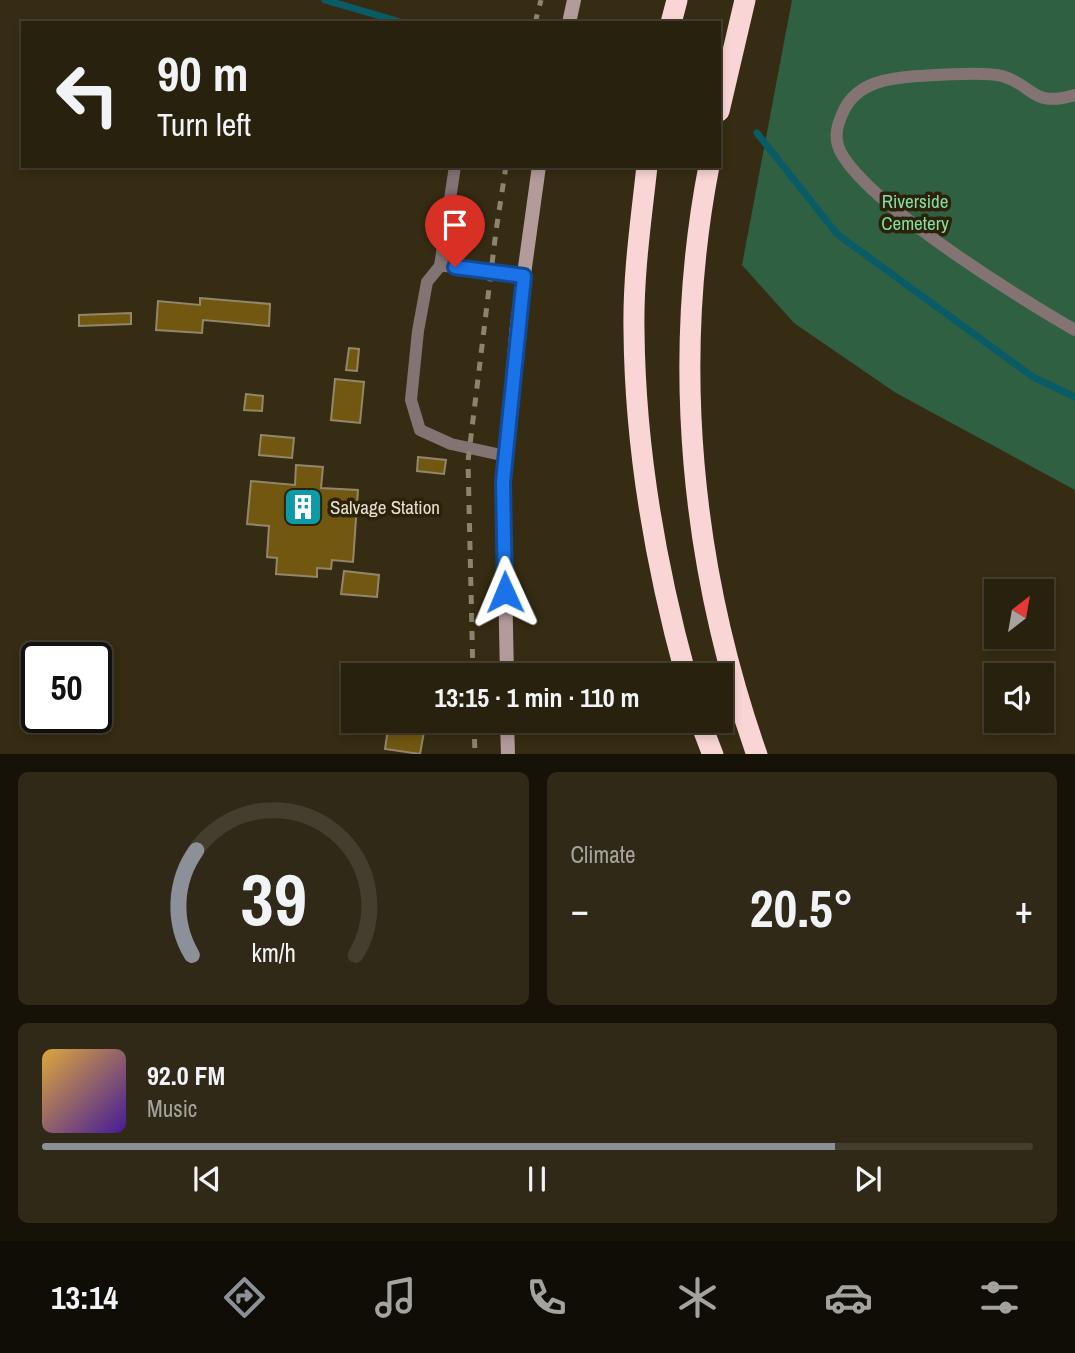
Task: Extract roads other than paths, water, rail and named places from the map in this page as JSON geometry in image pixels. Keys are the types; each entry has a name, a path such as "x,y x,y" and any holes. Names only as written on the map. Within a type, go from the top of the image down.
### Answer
{"highway":[{"path":"672,21 677,0"},
{"path":"721,102 745,0"},
{"path":"646,168 637,251 634,328 638,427 651,527 683,663"},
{"path":"709,168 695,258 690,420 700,516 714,607 736,693 757,754"},
{"path":"705,733 713,754"}],"main road":[{"path":"569,21 574,0"},
{"path":"507,663 503,482 524,276 539,168"},
{"path":"508,733 508,754"}],"lane":[{"path":"1075,95 1044,98 1031,95 1001,76 918,76 886,80 863,87 846,105 839,121 836,141 843,156 860,177 948,251 1075,330"},
{"path":"455,168 440,266 427,282 418,331 411,400 420,430 451,444 506,456"},
{"path":"440,266 474,267 524,276"}],"waterway":[{"path":"325,0 397,21"},
{"path":"757,133 837,234 1033,377 1075,397"}],"railway":[{"path":"536,21 541,0"},
{"path":"473,663 468,461 506,168"},
{"path":"474,733 475,754"}],"place":[{"name":"Salvage Station","path":"303,507"}],"park label":[{"name":"Riverside Cemetery","path":"915,212"}]}
